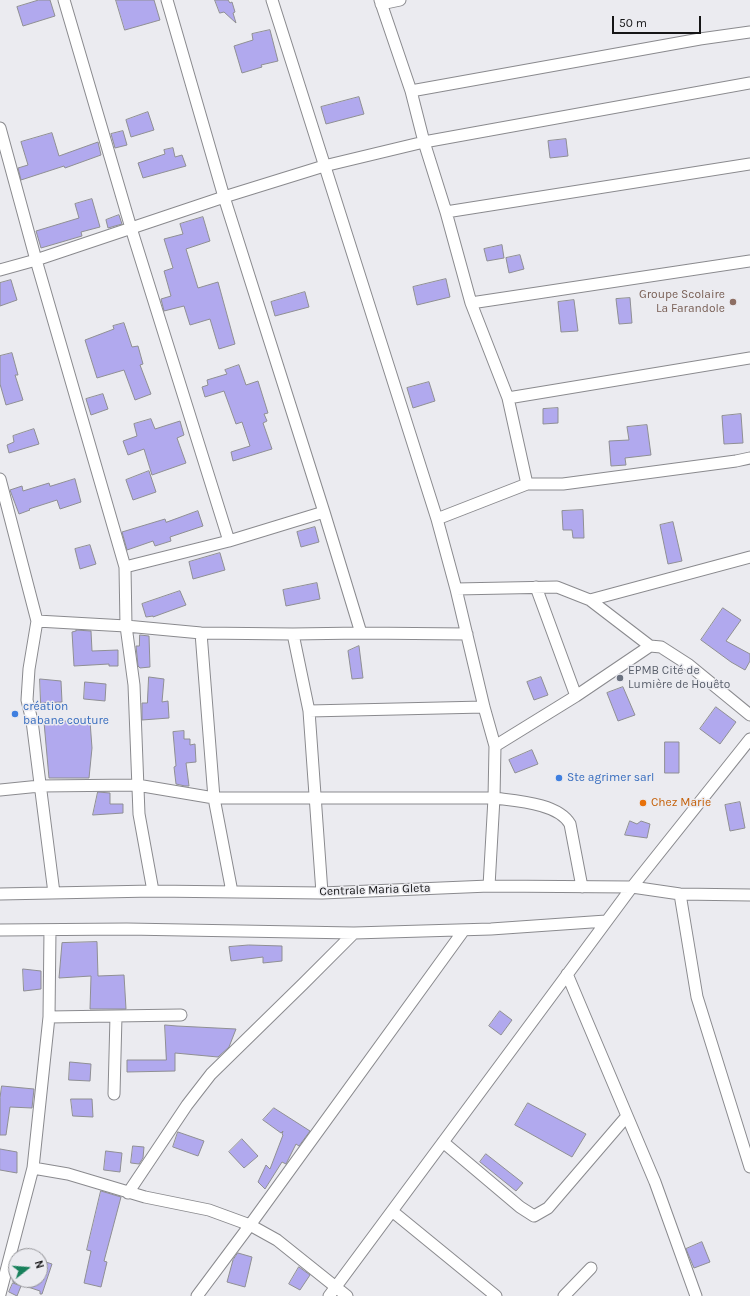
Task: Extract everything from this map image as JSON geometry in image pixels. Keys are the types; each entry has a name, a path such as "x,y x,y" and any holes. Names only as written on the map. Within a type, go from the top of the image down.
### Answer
{"street":[{"path":"64,0 131,228 229,541"},
{"path":"167,0 224,196 361,633"},
{"path":"272,0 437,519 495,746 490,886"},
{"path":"400,0 380,2 411,91 424,142 446,212 471,303 508,398 527,484"},
{"path":"411,91 700,39 750,32"},
{"path":"0,270 36,260 224,196 324,166 424,142 750,83"},
{"path":"0,128 36,260 125,567 126,626 134,685 139,814 153,891"},
{"path":"446,212 750,164"},
{"path":"471,303 750,261"},
{"path":"508,398 750,358"},
{"path":"437,519 527,484 563,484 750,458"},
{"path":"0,479 37,621 29,669 27,700 32,721 54,893"},
{"path":"125,567 229,541 324,512"},
{"path":"590,600 750,557"},
{"path":"536,587 576,696"},
{"path":"456,589 557,587 590,600 650,646 661,647 689,665 750,716"},
{"path":"37,621 126,626 201,633 467,634"},
{"path":"201,633 214,798 232,892"},
{"path":"293,634 309,711 322,893"},
{"path":"495,746 576,696 650,646"},
{"path":"309,711 484,707"},
{"path":"333,1292 606,921 750,739"},
{"path":"0,790 40,786 137,785 214,798 494,798 527,802 548,808 562,814 567,819 570,824 582,886"},
{"name":"Centrale Maria Gleta","path":"0,894 153,891 322,893 490,886 632,887 680,894 750,894"},
{"path":"680,894 697,997 750,1167"},
{"path":"0,930 126,929 354,933 464,930 606,921"},
{"path":"0,1294 33,1168 49,1017 50,930"},
{"path":"197,1296 464,930"},
{"path":"128,1193 187,1105 211,1074 354,933"},
{"path":"567,974 655,1182 696,1296"},
{"path":"49,1017 181,1015"},
{"path":"114,1094 116,1016"},
{"path":"443,1142 520,1207 534,1216 548,1208 628,1116"},
{"path":"33,1168 68,1174 101,1183 128,1193 209,1210 250,1225 277,1240 333,1292 347,1296"},
{"path":"392,1211 496,1296"},
{"path":"564,1296 590,1268"}],"building":[{"path":"39,0 50,0 55,16 23,26 17,7"},
{"path":"116,0 154,0 160,20 125,30"},
{"path":"215,0 228,0 230,3 232,2 236,23 224,12 220,13"},
{"path":"270,30 278,61 261,65 262,67 242,73 234,46 253,40 252,34"},
{"path":"359,97 364,114 326,124 321,107"},
{"path":"148,112 154,130 131,137 126,120"},
{"path":"123,131 127,145 115,148 111,134"},
{"path":"52,133 59,156 98,142 101,155 65,168 64,166 21,180 18,168 28,165 21,142"},
{"path":"566,139 568,156 550,158 548,141"},
{"path":"173,148 175,157 182,155 186,166 143,178 138,163 165,154 164,150"},
{"path":"92,199 100,227 81,232 82,236 41,248 36,231 79,218 75,204"},
{"path":"119,215 122,224 108,228 106,220"},
{"path":"203,217 210,241 186,249 198,288 218,282 235,344 219,349 210,319 190,325 184,306 164,311 161,299 171,296 164,271 173,268 164,239 183,234 180,224"},
{"path":"502,245 504,258 487,261 484,249"},
{"path":"520,255 524,269 509,273 506,258"},
{"path":"446,279 450,297 417,305 413,287"},
{"path":"11,280 17,300 0,306 0,283"},
{"path":"305,292 309,307 275,316 271,302"},
{"path":"630,298 632,323 619,324 616,299"},
{"path":"574,300 578,331 561,332 558,302"},
{"path":"124,323 132,347 138,346 143,364 140,365 151,394 135,400 124,370 97,378 85,340 114,329 113,326"},
{"path":"12,353 18,375 15,375 23,400 6,405 0,384 0,356"},
{"path":"239,365 246,385 258,381 268,413 264,414 267,421 263,423 272,449 233,461 231,452 250,446 242,422 236,424 224,391 205,397 202,387 208,385 207,380 227,374 225,370"},
{"path":"429,382 435,401 413,408 407,388"},
{"path":"103,394 108,409 91,415 86,399"},
{"path":"558,408 558,423 543,424 543,409"},
{"path":"741,414 743,443 724,444 722,416"},
{"path":"151,419 155,429 180,421 184,435 177,438 186,463 152,475 144,449 128,455 123,441 137,436 134,424"},
{"path":"647,425 651,455 625,458 626,465 611,466 609,441 629,440 627,427"},
{"path":"34,429 39,444 9,453 7,445 14,442 13,436"},
{"path":"149,471 156,492 133,500 126,480"},
{"path":"75,479 81,502 60,509 57,500 29,509 30,510 19,514 10,490 22,486 23,491 49,483 50,486"},
{"path":"583,510 584,538 573,538 572,530 563,530 562,511"},
{"path":"198,511 203,526 170,537 171,541 155,546 153,541 127,550 122,532 165,519 166,522"},
{"path":"673,522 682,561 668,564 660,525"},
{"path":"315,527 319,542 301,547 297,532"},
{"path":"90,545 96,564 80,569 75,549"},
{"path":"220,553 225,570 193,579 189,562"},
{"path":"317,583 320,599 286,606 283,590"},
{"path":"180,591 186,605 153,617 146,617 142,604"},
{"path":"723,608 741,620 726,641 750,654 750,661 745,670 731,662 701,640"},
{"path":"76,630 91,631 92,651 118,650 118,666 109,666 109,664 74,666 72,632"},
{"path":"140,635 149,636 150,667 140,668 138,666 136,646 139,646"},
{"path":"359,646 363,678 352,679 348,651"},
{"path":"149,677 164,679 162,702 168,701 169,718 142,720 142,703 147,703"},
{"path":"541,677 548,695 534,700 527,682"},
{"path":"40,679 61,681 62,702 41,703"},
{"path":"85,682 106,684 105,701 84,699"},
{"path":"623,687 635,715 618,721 607,693"},
{"path":"716,707 736,722 720,744 700,729"},
{"path":"90,721 92,748 89,778 49,778 44,722"},
{"path":"184,731 184,739 190,739 190,745 195,744 196,762 186,763 189,786 176,784 174,767 176,766 173,732"},
{"path":"665,742 679,742 679,773 665,773"},
{"path":"532,750 538,764 515,773 509,760"},
{"path":"98,792 110,793 110,804 123,804 123,813 93,815"},
{"path":"740,802 745,828 730,831 725,805"},
{"path":"630,821 637,824 641,821 650,824 647,838 625,835"},
{"path":"97,942 98,976 124,975 126,1009 90,1009 91,976 59,978 62,943"},
{"path":"249,945 282,946 282,961 263,963 263,957 231,961 229,947"},
{"path":"23,969 41,971 41,989 24,991"},
{"path":"500,1011 512,1020 501,1035 489,1026"},
{"path":"165,1025 236,1029 229,1047 218,1057 175,1053 175,1071 127,1072 127,1060 166,1060"},
{"path":"70,1062 91,1064 90,1081 69,1080"},
{"path":"2,1086 34,1089 32,1108 10,1107 6,1135 0,1135 0,1098"},
{"path":"71,1099 92,1099 93,1117 73,1116"},
{"path":"528,1103 586,1134 572,1157 515,1125"},
{"path":"274,1108 310,1131 299,1146 296,1144 286,1164 282,1162 265,1189 258,1182 266,1165 270,1169 283,1135 283,1131 281,1133 263,1120"},
{"path":"178,1132 204,1141 198,1156 173,1147"},
{"path":"242,1139 258,1156 244,1168 229,1152"},
{"path":"133,1146 144,1147 143,1158 139,1164 131,1163"},
{"path":"0,1149 17,1152 17,1173 0,1170"},
{"path":"106,1151 122,1153 120,1172 104,1170"},
{"path":"486,1154 523,1183 516,1191 480,1162"},
{"path":"101,1191 121,1197 104,1261 107,1262 101,1287 84,1283 91,1251 87,1250"},
{"path":"702,1242 710,1262 694,1268 686,1249"},
{"path":"238,1253 252,1257 245,1287 227,1282 233,1260"},
{"path":"48,1263 52,1264 48,1276"},
{"path":"299,1267 310,1275 300,1290 289,1284"},
{"path":"11,1288 20,1288 17,1296 9,1292"},
{"path":"31,1288 44,1288 42,1294 40,1294 40,1291"}],"place":[{"name":"Groupe Scolaire La Farandole","path":"733,302"},
{"name":"EPMB Cité de Lumière de Houêto","path":"620,678"},
{"name":"création babane couture","path":"15,714"},
{"name":"Ste agrimer sarl","path":"559,778"},
{"name":"Chez Marie","path":"643,803"}]}
